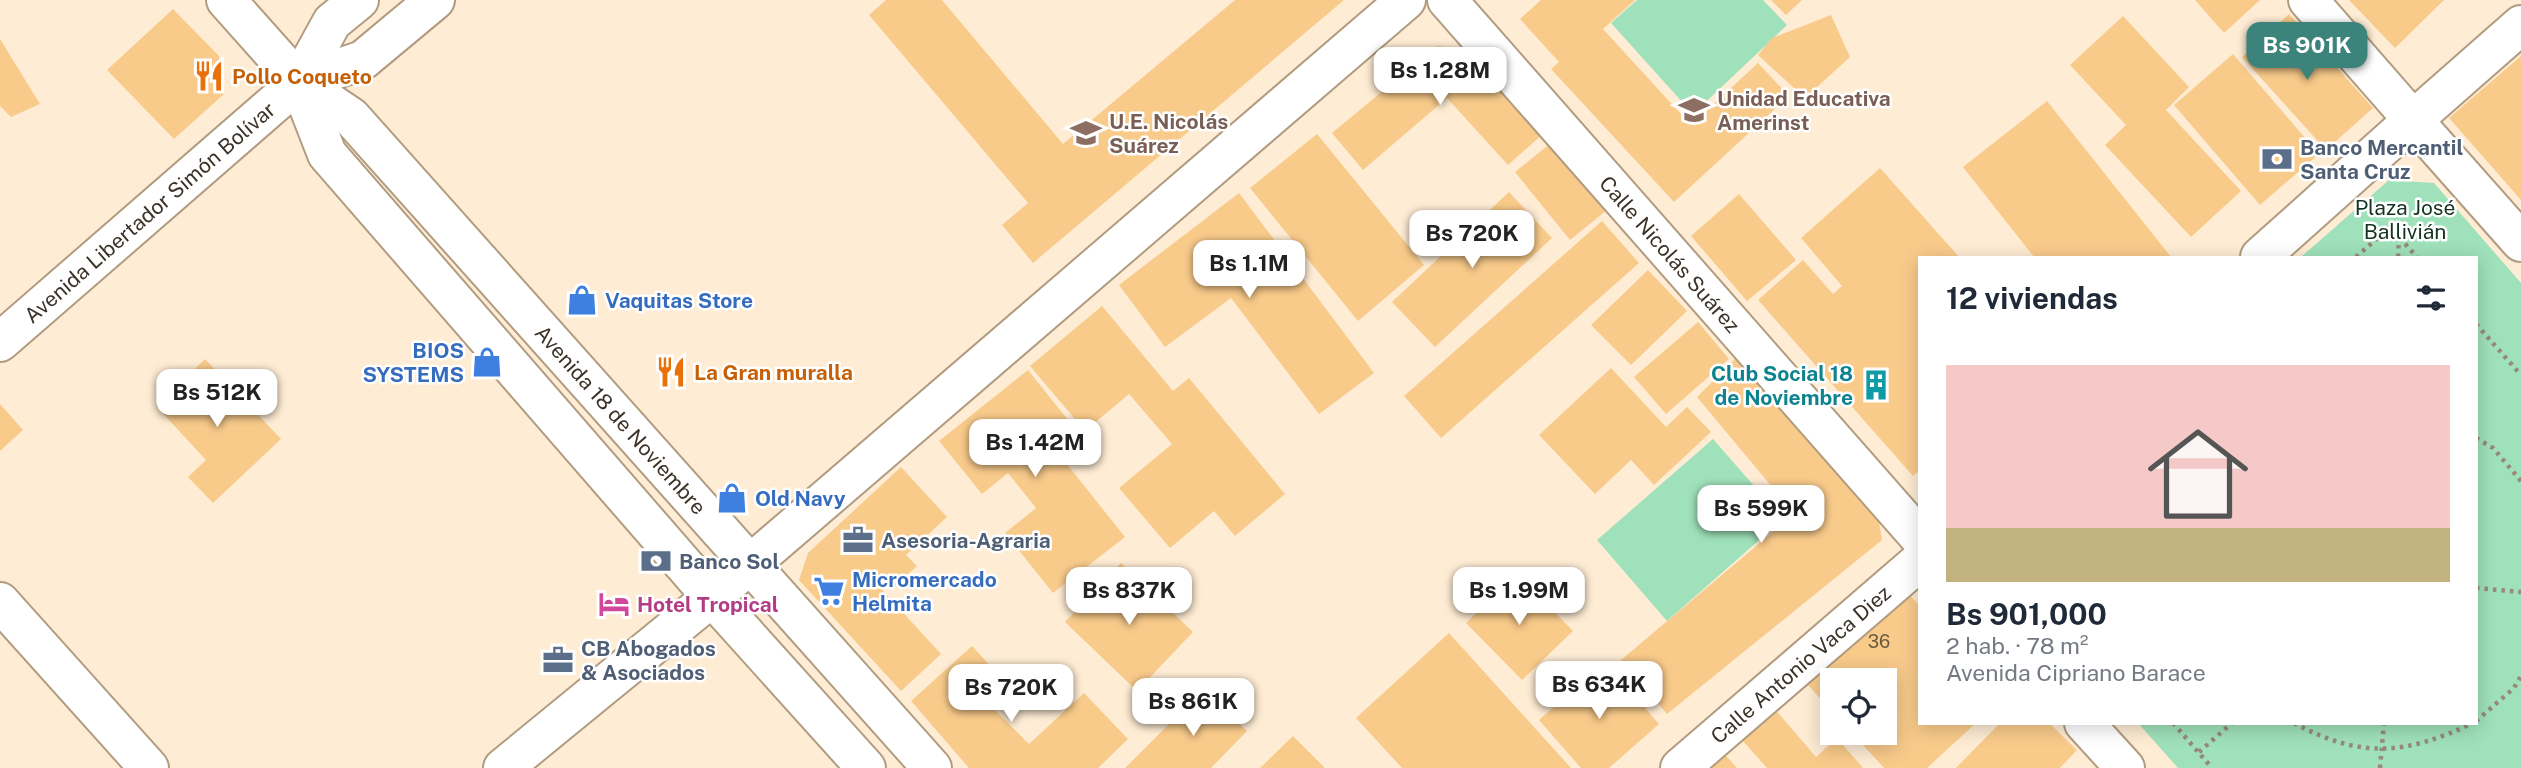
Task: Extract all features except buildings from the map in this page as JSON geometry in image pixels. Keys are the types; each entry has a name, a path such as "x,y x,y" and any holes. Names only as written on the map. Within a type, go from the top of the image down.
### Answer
{"street":[{"name":"Avenida 18 de Noviembre","path":"226,0 299,82 351,117 932,768"},
{"name":"Avenida Libertador Simón Bolívar","path":"0,342 299,82 332,22 359,0"},
{"name":"Avenida Libertador Simón Bolívar","path":"299,82 363,60 435,0"},
{"path":"503,768 750,565 1406,0"},
{"name":"Calle Nicolás Suárez","path":"1447,0 1918,536"},
{"path":"2308,0 2521,242"},
{"path":"2261,256 2521,25"},
{"name":"Avenida 18 de Noviembre","path":"299,82 327,154 712,597 866,768"},
{"name":"Calle Antonio Vaca Diez","path":"1680,768 1918,563"},
{"path":"0,602 149,768"},
{"path":"2086,725 2125,768"}],"path":[{"path":"2357,256 2390,227 2416,256"},
{"path":"2398,256 2399,236"},
{"path":"2478,326 2521,375"},
{"path":"2478,439 2493,448 2521,481"},
{"path":"2478,587 2521,592"},
{"path":"2478,719 2514,688 2521,676"},
{"path":"2175,725 2212,768"},
{"path":"2199,752 2230,725"},
{"path":"2298,725 2326,740 2381,750 2431,743 2469,725"},
{"path":"2380,768 2384,725"}],"green space":[{"path":"1637,0 1763,0 1787,25 1693,114 1611,23"},
{"name":"Plaza José Ballivián","path":"2389,180 2434,183 2521,283 2521,768 2178,768 2140,725 2478,725 2478,256 2302,256"},
{"path":"1713,439 1783,519 1667,621 1597,540"}],"place":[{"name":"Pollo Coqueto","path":"209,76"},
{"name":"Unidad Educativa Amerinst","path":"1694,110"},
{"name":"U.E. Nicolás Suárez","path":"1086,133"},
{"name":"Banco Mercantil Santa Cruz","path":"2277,159"},
{"name":"Vaquitas Store","path":"582,300"},
{"name":"BIOS SYSTEMS","path":"487,362"},
{"name":"La Gran muralla","path":"671,372"},
{"name":"Club Social 18 de Noviembre","path":"1876,385"},
{"name":"Old Navy","path":"732,498"},
{"name":"Asesoria-Agraria","path":"858,540"},
{"name":"Banco Sol","path":"656,561"},
{"name":"Micromercado Helmita","path":"829,591"},
{"name":"Hotel Tropical","path":"614,604"},
{"name":"CB Abogados & Asociados","path":"558,660"}]}
